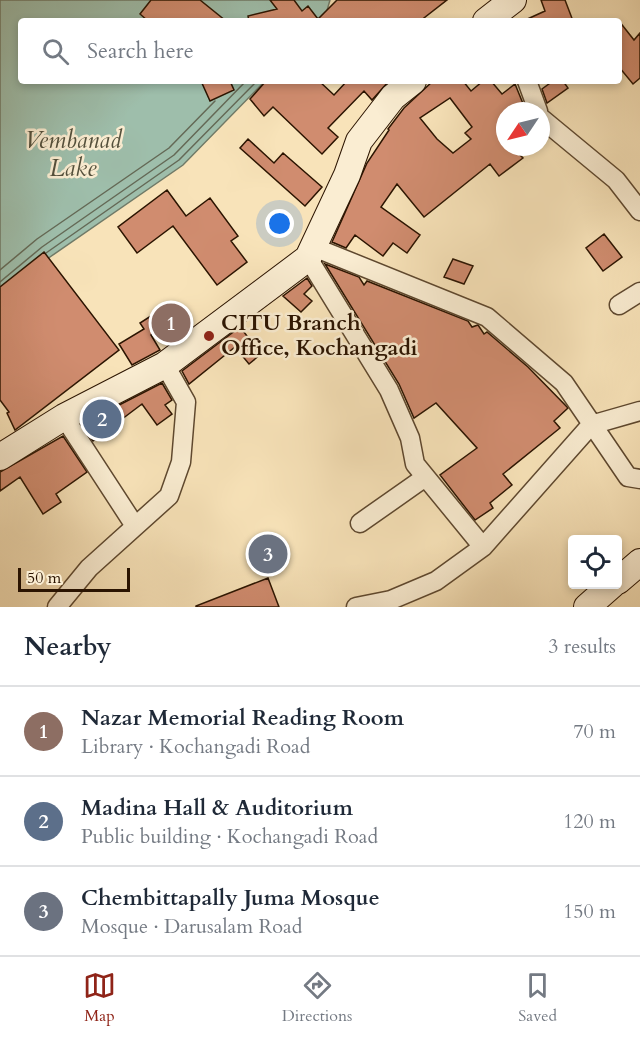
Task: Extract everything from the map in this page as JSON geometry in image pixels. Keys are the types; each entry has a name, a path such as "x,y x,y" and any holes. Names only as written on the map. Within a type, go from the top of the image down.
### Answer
{"street":[{"path":"0,457 64,417 165,365 309,252 347,175 359,141 393,97 408,84"},
{"path":"528,84 535,102"},
{"path":"550,126 615,180 640,211"},
{"path":"309,252 487,316 564,383 628,477 640,479"},
{"path":"309,252 389,390 410,438 415,464 424,478 483,547"},
{"path":"619,305 640,292"},
{"path":"57,607 88,568 168,496 181,462 186,402 165,365"},
{"path":"356,607 393,604 436,581 483,547 591,425 640,411"},
{"path":"64,417 135,526"},
{"path":"360,523 424,478"},
{"path":"622,578 640,562"},
{"path":"587,607 608,589"}],"water":[{"name":"Vembanad Lake","path":"0,0 330,0 325,18 18,18 18,84 262,84 183,165 50,257 0,299"}],"building":[{"path":"151,0 200,0 222,18 145,18 140,14"},
{"path":"270,0 294,0 302,11 308,6 317,18 248,18 248,16 277,9"},
{"path":"337,0 447,0 424,18 319,18"},
{"path":"541,0 565,0 572,18 530,18 545,11"},
{"path":"622,25 634,40 640,33 640,78 633,84 622,71"},
{"path":"202,84 231,84 234,90 210,101"},
{"path":"263,84 322,84 334,95 344,84 386,84 372,100 364,91 328,128 338,137 322,154 273,107 264,116 250,99"},
{"path":"430,84 465,84 471,91 479,84 494,84 502,94 515,84 522,102 496,102 496,156 521,156 523,158 499,176 490,164 424,217 397,184 381,207 420,235 407,253 393,243 383,256 355,235 346,248 332,242 367,163 404,108","holes":["450,98 472,127 465,133 471,139 453,153 437,139 420,118"]},
{"path":"549,84 565,84 568,88 547,102 542,89"},
{"path":"248,139 274,163 283,153 322,187 305,206 240,148"},
{"path":"167,190 186,216 210,198 238,236 231,241 247,262 217,285 173,226 137,253 118,227"},
{"path":"604,234 622,257 603,271 586,248"},
{"path":"44,252 119,350 15,430 7,413 9,412 0,400 0,287"},
{"path":"453,259 473,266 464,284 444,277"},
{"path":"325,264 359,277 364,285 367,281 468,321 472,327 478,325 484,334 487,332 528,367 568,408 554,421 560,428 503,474 512,485 490,503 493,508 475,520 440,475 477,448 436,403 414,418 399,384"},
{"path":"307,278 312,286 304,294 312,301 301,312 283,296"},
{"path":"157,312 166,326 151,335 160,350 132,365 119,344 144,329 140,323"},
{"path":"184,313 192,326 178,336 170,323"},
{"path":"240,327 261,354 249,364 235,347 189,384 182,371"},
{"path":"162,383 172,400 165,405 172,414 157,425 142,404 93,441 82,424"},
{"path":"63,436 87,472 56,494 61,502 43,514 20,477 0,491 0,472"},
{"path":"268,578 279,607 196,607 196,606"}],"place":[{"name":"Nazar Memorial Reading Room","path":"171,323"},
{"name":"CITU Branch Office, Kochangadi","path":"209,336"},
{"name":"Madina Hall & Auditorium","path":"102,419"},
{"name":"Chembittapally Juma Mosque","path":"268,554"}]}
